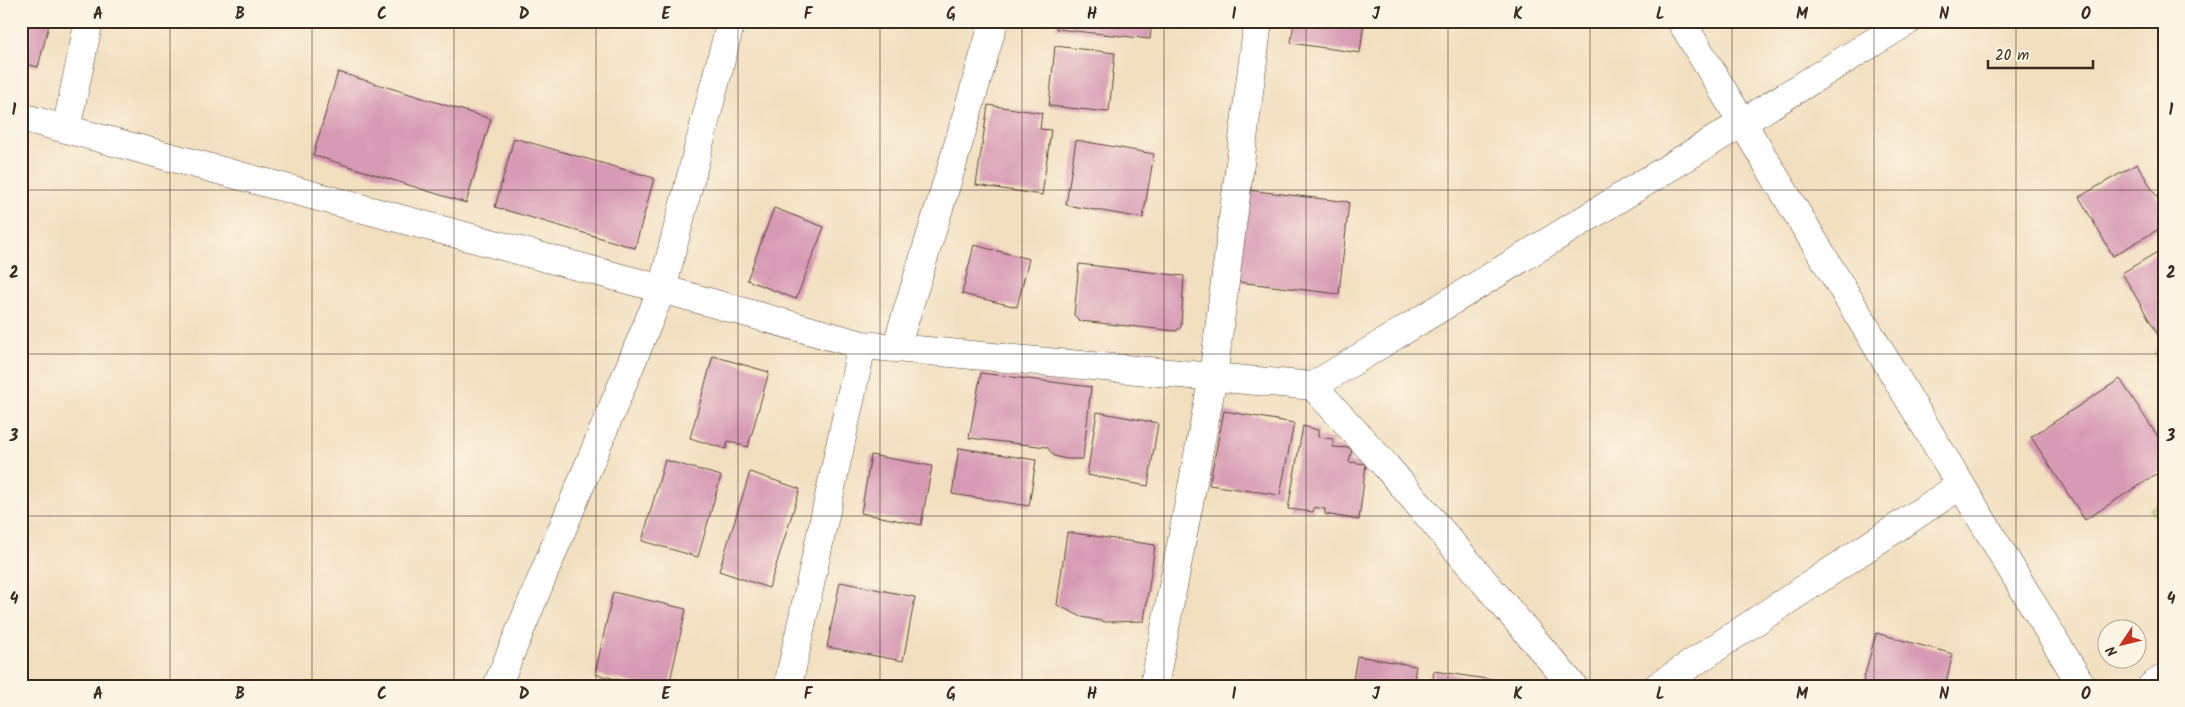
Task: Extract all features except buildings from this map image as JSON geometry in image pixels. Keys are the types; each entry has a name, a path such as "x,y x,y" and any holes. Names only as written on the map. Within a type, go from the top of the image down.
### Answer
{"street":[{"path":"66,129 88,21"},
{"path":"497,686 662,289 731,21"},
{"path":"896,348 994,21"},
{"path":"1154,686 1213,377 1258,21"},
{"path":"1682,21 2082,686"},
{"path":"21,117 662,289 862,345 1313,386 1743,124 1908,21"},
{"path":"788,686 862,345"},
{"path":"1313,386 1386,466 1573,686"},
{"path":"1658,686 1961,485"},
{"path":"2152,686 2164,678"}],"green space":[{"path":"2164,346 2164,368 2154,353"},
{"path":"2164,500 2164,530 2150,509"}]}
